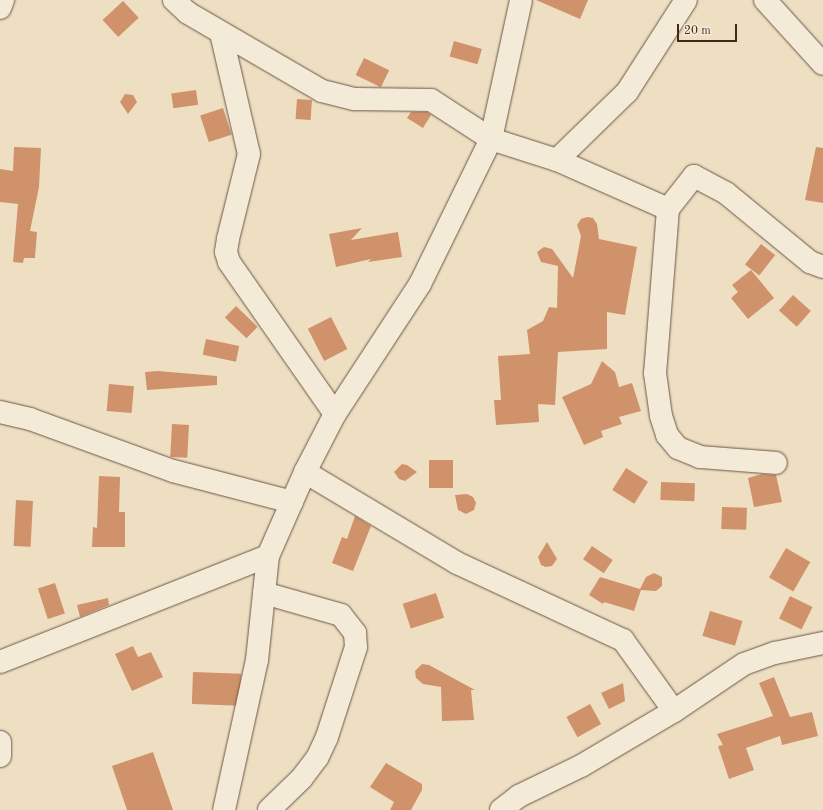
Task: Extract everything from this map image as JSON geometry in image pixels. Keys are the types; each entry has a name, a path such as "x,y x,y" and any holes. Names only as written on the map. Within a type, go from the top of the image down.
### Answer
{"street":[{"path":"0,8 3,0"},
{"path":"174,0 188,13 322,91 355,99 430,100 491,139 557,160 668,209"},
{"path":"224,810 257,660 268,556 305,472 335,414 431,264 491,139 521,0"},
{"path":"557,160 627,92 686,0"},
{"path":"766,0 823,64"},
{"path":"221,32 249,154 226,252 229,262 335,414"},
{"path":"776,463 700,457 678,448 667,435 661,416 655,373 668,209 694,176 731,196 810,262 823,267"},
{"path":"0,412 30,419 173,470 292,502"},
{"path":"305,472 457,563 623,640 674,711"},
{"path":"0,662 268,556"},
{"path":"264,593 340,615 349,622 355,633 356,647 327,737 317,758 302,778 269,810"},
{"path":"501,810 519,796 581,766 674,711 744,664 775,652 823,643"},
{"path":"0,742 0,756"}],"building":[{"path":"536,0 588,0 580,19"},
{"path":"123,1 139,18 118,37 103,20"},
{"path":"454,41 482,49 477,64 450,56"},
{"path":"364,58 389,70 381,87 356,75"},
{"path":"196,90 198,105 173,108 171,93"},
{"path":"125,94 133,95 137,102 128,114 120,102"},
{"path":"297,99 312,100 311,120 296,119"},
{"path":"223,108 232,135 209,142 200,115"},
{"path":"411,112 427,112 431,115 423,128 407,118"},
{"path":"14,147 41,148 39,187 30,231 37,232 35,258 24,258 23,263 13,262 18,204 0,202 0,169 13,171"},
{"path":"816,147 823,148 823,203 805,200"},
{"path":"587,217 593,218 597,224 599,239 637,247 625,315 607,312 607,349 558,352 555,405 538,404 539,422 496,425 494,400 501,400 498,356 530,354 527,330 543,321 549,307 557,308 558,266 541,262 537,252 544,247 552,249 573,278 581,236 577,225 581,219"},
{"path":"362,228 351,240 398,232 402,257 368,262 371,259 336,267 329,234"},
{"path":"761,244 775,255 759,276 745,264"},
{"path":"751,270 774,298 748,319 731,298 738,292 732,285"},
{"path":"793,295 811,311 797,327 779,311"},
{"path":"236,306 258,327 246,338 225,318"},
{"path":"331,317 347,349 324,361 308,329"},
{"path":"206,339 239,346 236,362 203,355"},
{"path":"602,361 615,372 619,387 632,383 641,411 619,417 622,424 601,431 603,437 584,445 562,397 591,384"},
{"path":"158,371 217,376 217,385 147,390 145,372"},
{"path":"109,384 134,386 132,413 107,411"},
{"path":"172,424 189,425 187,458 170,457"},
{"path":"429,460 453,460 453,488 429,488"},
{"path":"402,464 407,465 417,472 405,481 399,479 394,472"},
{"path":"626,468 648,482 634,504 612,490"},
{"path":"762,474 776,475 782,502 754,507 748,478"},
{"path":"99,476 120,477 119,512 125,512 125,547 92,547 93,527 97,528"},
{"path":"661,482 695,483 694,501 660,500"},
{"path":"467,494 473,497 476,503 474,510 466,514 458,510 455,495"},
{"path":"16,500 33,501 31,547 14,546"},
{"path":"722,507 747,508 746,530 721,529"},
{"path":"355,516 371,526 353,571 332,563 342,537 347,539"},
{"path":"547,542 557,559 552,566 546,567 541,565 538,557"},
{"path":"592,546 613,560 604,573 583,559"},
{"path":"786,548 810,562 793,591 769,577"},
{"path":"654,573 662,577 662,586 656,591 641,590 634,611 604,602 603,604 589,595 600,577 640,589 646,577"},
{"path":"55,583 65,613 48,619 38,589"},
{"path":"436,593 444,618 411,629 403,604"},
{"path":"790,596 812,607 802,629 779,618"},
{"path":"108,598 109,605 80,617 77,605"},
{"path":"710,611 743,621 735,646 702,636"},
{"path":"133,646 138,657 151,652 163,677 132,691 115,654"},
{"path":"422,664 429,665 475,690 471,690 474,720 442,721 441,687 423,684 416,678 415,671"},
{"path":"193,672 241,674 240,706 192,704"},
{"path":"774,677 790,717 812,712 818,736 782,745 780,736 746,748 754,770 729,779 718,746 723,745 717,734 773,716 759,683"},
{"path":"623,683 625,701 609,709 601,693"},
{"path":"590,704 601,724 578,737 566,717"},
{"path":"153,752 173,810 127,810 112,766"},
{"path":"386,763 422,784 422,790 411,810 390,810 394,802 370,787"}]}
